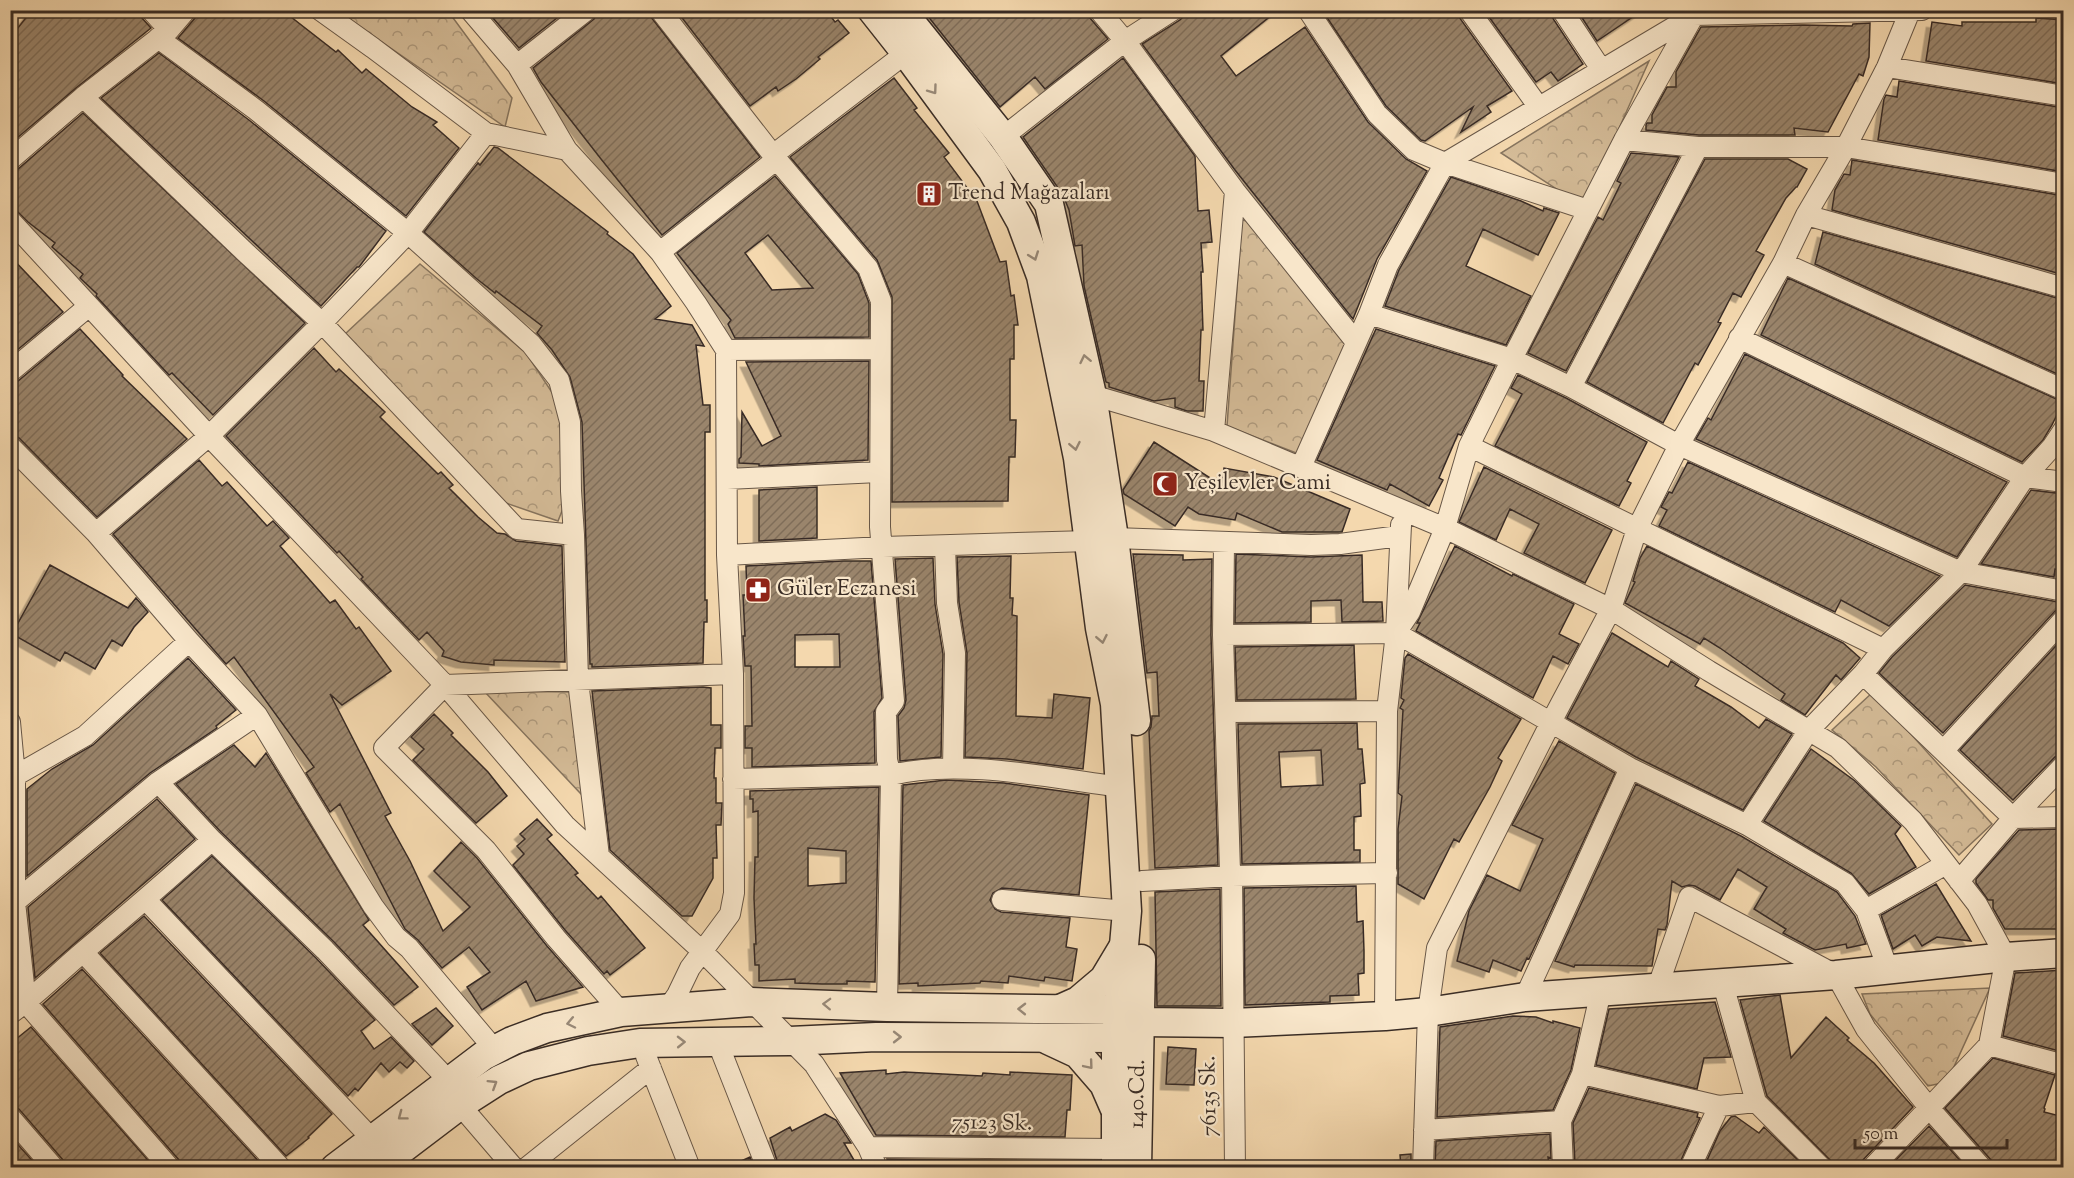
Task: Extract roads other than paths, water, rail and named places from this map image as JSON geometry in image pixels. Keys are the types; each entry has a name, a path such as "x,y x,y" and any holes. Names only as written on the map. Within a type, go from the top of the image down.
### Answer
{"main road":[{"path":"454,1093 499,1080 529,1066 588,1051 645,1055 717,1041 790,1041 876,1036 1116,1038 1129,1016 1142,881 1135,712 1102,540 1078,458 1043,286 1021,222 992,170 872,10"},
{"path":"901,10 1003,137 1049,204 1092,395 1102,540 1100,628 1115,704 1127,911 1124,945 1129,1016"},
{"path":"1060,1009 1078,1001 1104,980 1124,945"},
{"path":"335,1167 385,1158 454,1093 483,1056 512,1041 547,1028 621,1012 751,1002 1060,1009 1233,1023 1386,1016 1525,997 1836,975 2064,953"},
{"name":"140.Cd.","path":"1123,1161 1129,1016"},
{"path":"1043,1038 1078,1054 1104,1084 1116,1112"},
{"name":"140.Cd.","path":"1116,1038 1116,1112 1123,1161"}],"street":[{"path":"151,10 164,34 408,233 531,344 559,380 570,422 578,681 599,856"},
{"path":"10,160 83,97 164,34 186,10"},
{"path":"320,10 486,133 567,150"},
{"path":"470,10 517,65 567,150 660,252 726,350 727,555 734,674 734,893 730,914 690,968 668,1008"},
{"path":"517,65 587,10"},
{"path":"660,10 775,157 868,268 881,301 880,527 894,701 886,712 887,760 891,775 887,1006"},
{"path":"1099,10 1125,41 1235,191 1356,342"},
{"path":"1003,137 1125,41 1173,10"},
{"path":"1308,10 1377,114 1414,150 1444,163 1588,210"},
{"path":"1469,10 1539,106"},
{"path":"1562,10 1600,69"},
{"path":"1300,467 1388,264 1444,163 1693,13 1917,11 1846,147 1806,215 1783,262 1680,445 1637,529 1611,609 1437,948 1428,1012 1423,1167"},
{"path":"1396,633 1410,612 1445,528 1469,446 1624,140 1693,13"},
{"path":"660,252 906,53"},
{"path":"1887,67 2064,96"},
{"path":"83,97 321,323 517,529 574,535"},
{"path":"96,533 208,436 321,323 408,233 486,133"},
{"path":"1624,140 1698,147 1846,147 2064,184"},
{"path":"1571,387 1698,147"},
{"path":"1214,431 1235,191"},
{"path":"1806,215 2064,288"},
{"path":"10,220 208,436 445,685 565,825 703,952 814,1064 868,1147 877,1167"},
{"path":"1783,262 2064,390"},
{"path":"10,372 89,306"},
{"path":"1368,314 1512,359 1571,387 1680,445 1960,572 2064,591"},
{"path":"1740,338 2025,477 2064,482"},
{"path":"726,350 880,349"},
{"path":"1092,395 1214,431 1445,528 1611,609 1709,672 1838,748 1913,821 1977,904 2006,957 1989,1046 1872,1167"},
{"path":"1747,825 1809,730 1863,674 1883,649 1960,572 2025,477 2052,447 2064,429"},
{"path":"10,446 96,533 189,641 257,715 373,906 396,937 409,948 495,1050"},
{"path":"1469,446 1883,649"},
{"path":"727,478 879,472"},
{"path":"1386,1016 1387,711 1396,633 1402,510"},
{"path":"727,555 1102,540 1340,544 1399,536"},
{"name":"76135 Sk.","path":"1224,543 1223,634 1230,872 1232,876 1236,1167"},
{"path":"945,546 947,603 955,653 953,768"},
{"path":"1944,750 2064,619"},
{"path":"1223,634 1396,633 1550,724 1630,768 1747,825 1845,883 1866,910 1888,969"},
{"path":"15,776 86,736 189,641"},
{"path":"621,1012 556,938 486,850 384,748 445,685 734,674"},
{"path":"1863,674 2013,818 2064,817"},
{"path":"1227,712 1387,711"},
{"path":"15,902 158,782 257,715"},
{"path":"11,729 15,776 12,851 18,1008 170,1167"},
{"path":"1959,881 2013,818 2064,765"},
{"path":"733,779 891,775 910,770 953,768 1121,787"},
{"path":"1525,997 1630,768"},
{"path":"158,782 212,840 325,950 454,1093 514,1167"},
{"path":"18,1008 146,900 212,840"},
{"path":"1866,910 1946,864"},
{"path":"1142,881 1232,876 1387,873"},
{"path":"1658,989 1689,897 1836,975 1866,1029 1930,1109 1982,1167"},
{"path":"146,900 385,1158"},
{"path":"1002,900 1127,911"},
{"path":"83,952 281,1167"},
{"path":"1723,984 1755,1102 1822,1167"},
{"path":"1563,1167 1561,1121 1582,1074 1601,991"},
{"path":"717,1041 767,1167"},
{"path":"1989,1046 2064,1065"},
{"path":"526,1167 645,1055 689,1167"},
{"path":"1582,1074 1719,1106 1755,1102"},
{"path":"1690,1167 1719,1106"},
{"path":"10,1117 54,1167"},
{"path":"1424,1130 1561,1121"},
{"name":"75123 Sk.","path":"868,1147 1123,1161"}],"place":[{"name":"Trend Mağazaları","path":"929,194"},
{"name":"Yeşilevler Cami","path":"1165,484"},
{"name":"Güler Eczanesi","path":"758,590"}]}
